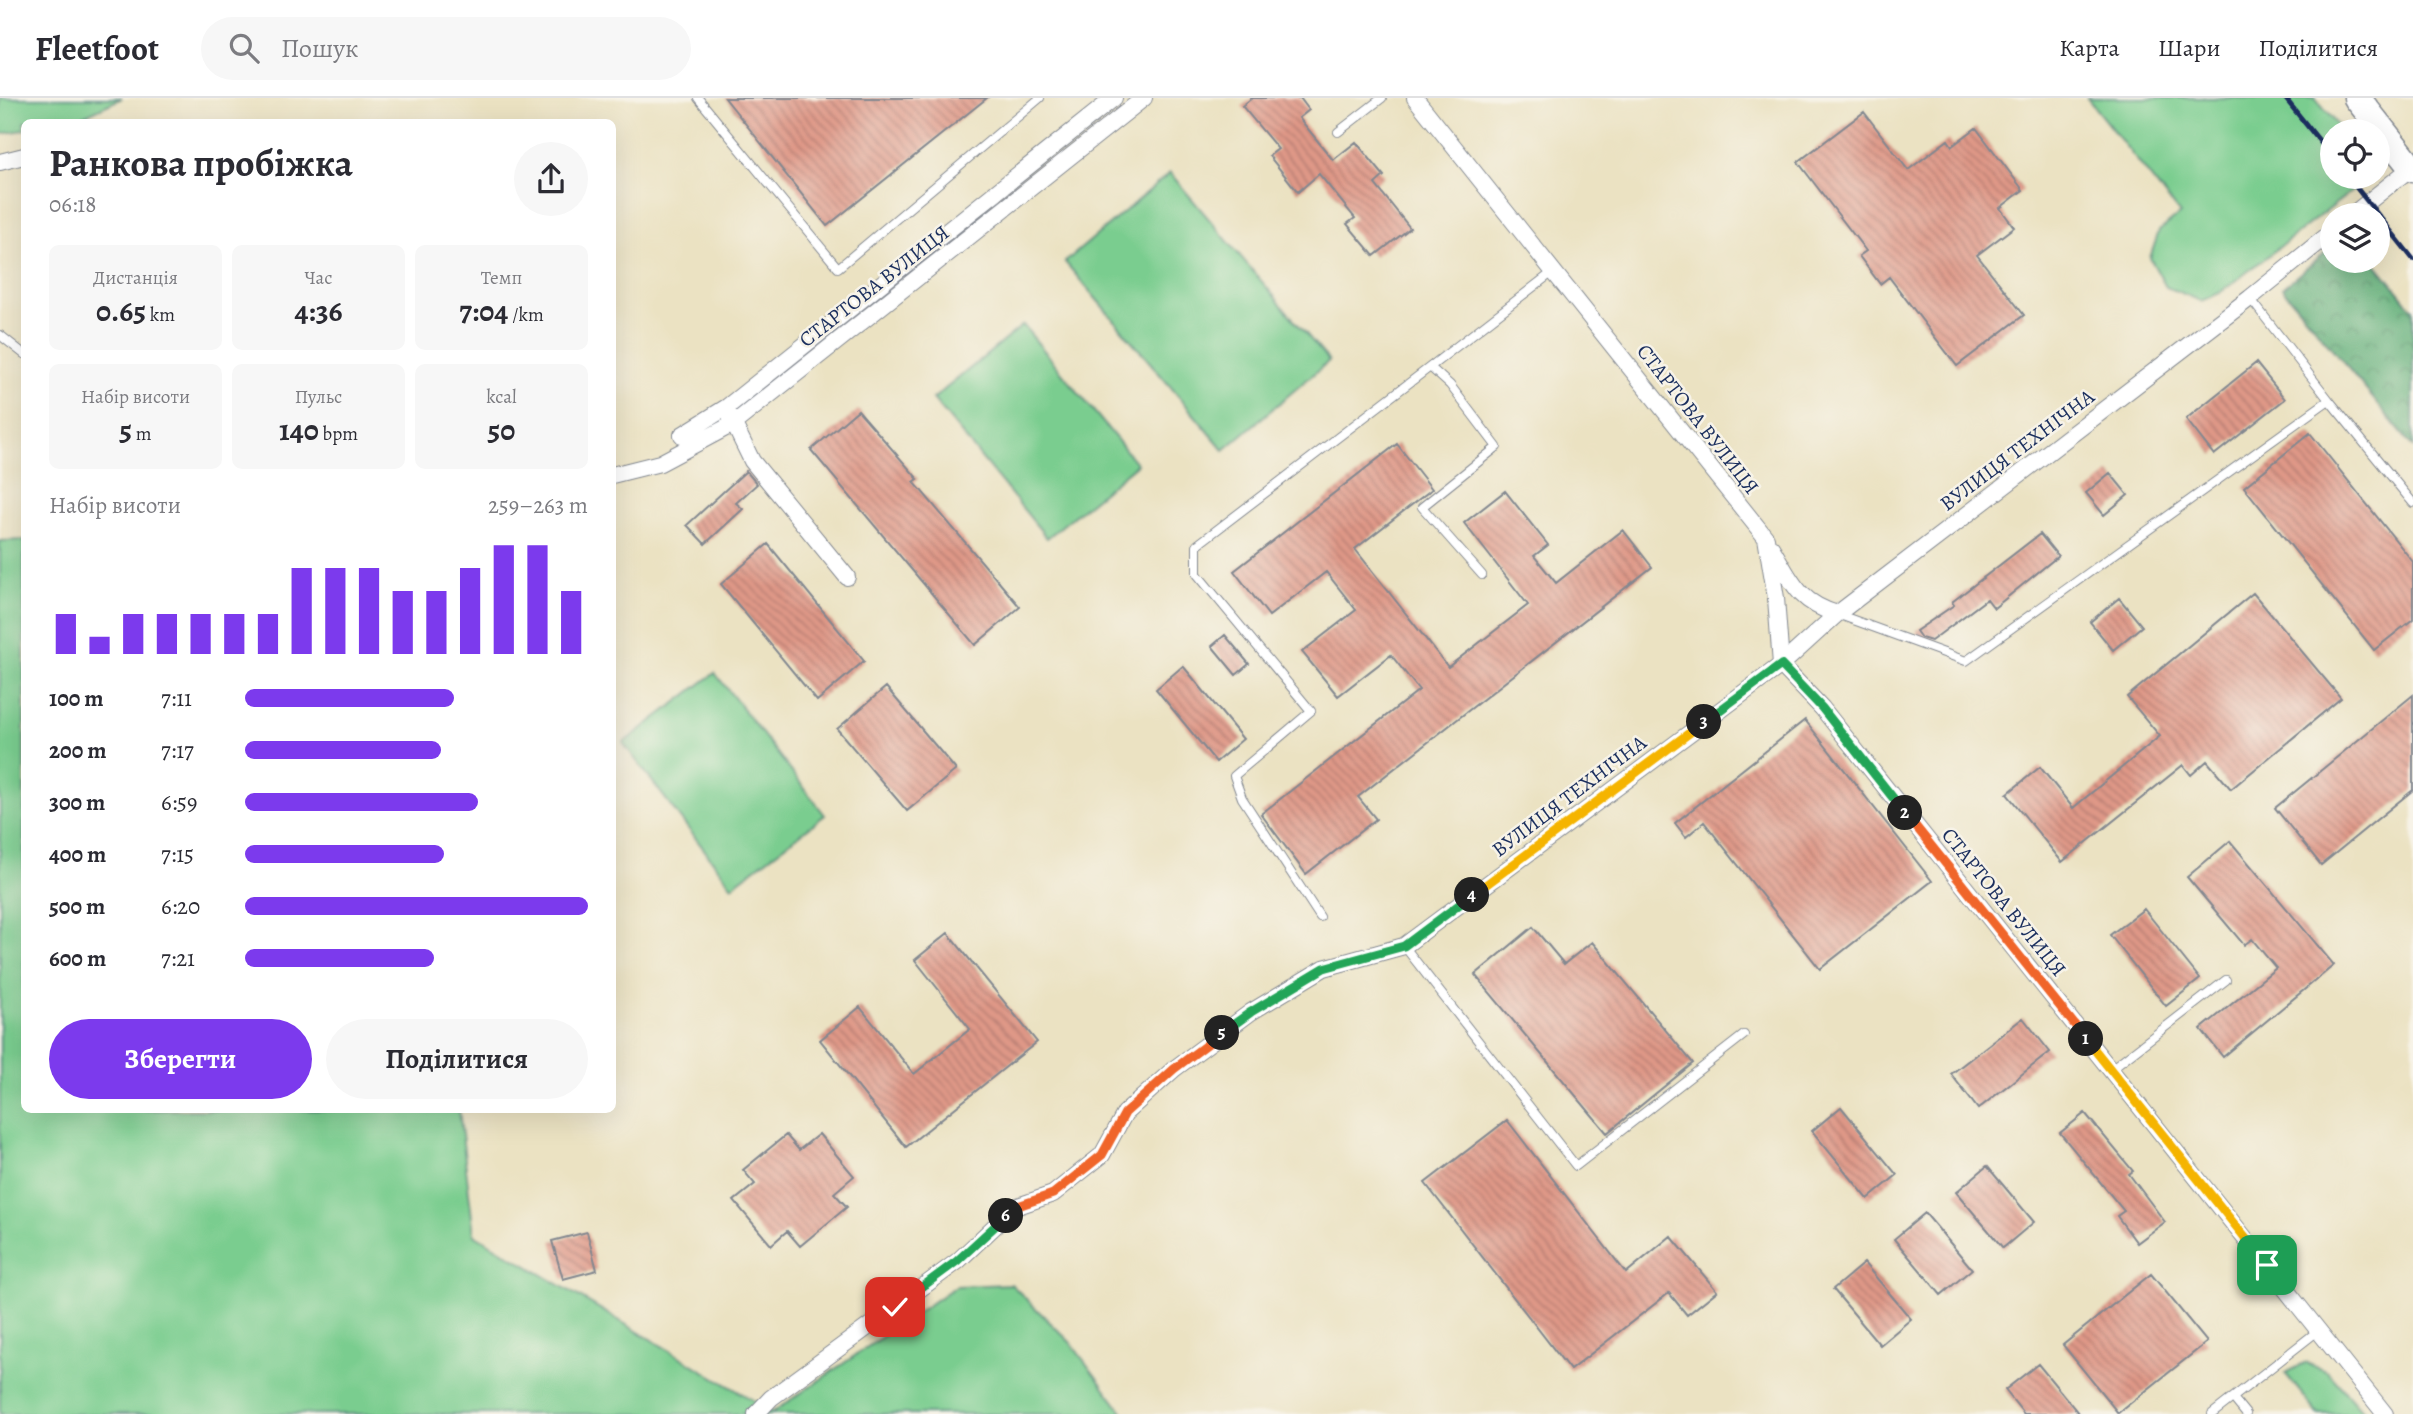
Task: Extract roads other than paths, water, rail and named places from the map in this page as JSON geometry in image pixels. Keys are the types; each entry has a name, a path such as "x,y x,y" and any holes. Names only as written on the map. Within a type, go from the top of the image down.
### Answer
{"main road":[{"path":"2357,98 2412,168"}],"street":[{"name":"СТАРТОВА ВУЛИЦЯ","path":"682,435 727,407 1114,98"},
{"name":"СТАРТОВА ВУЛИЦЯ","path":"616,474 660,463 733,424 1144,98"},
{"name":"СТАРТОВА ВУЛИЦЯ","path":"1415,98 1766,538 1776,598 1781,665 1822,708 2385,1414"},
{"path":"0,162 21,157"},
{"path":"2367,203 2412,168"},
{"name":"ВУЛИЦЯ ТЕХНІЧНА","path":"756,1414 771,1398 957,1261 1015,1207 1053,1194 1102,1155 1125,1113 1174,1069 1251,1012 1324,968 1404,946 1781,665 1837,614 2320,241"},
{"path":"727,407 752,461 847,577"},
{"path":"1766,538 1794,585 1813,607 1837,614"}],"lane":[{"path":"698,98 838,268 1040,98"},
{"path":"1338,132 1382,98"},
{"path":"1320,917 1242,798 1234,776 1311,711 1198,574 1197,545 1554,271"},
{"path":"2250,298 2413,503"},
{"path":"0,335 21,352"},
{"path":"1430,367 1450,385 1497,447 1422,507 1482,575"},
{"path":"1837,614 1966,661 2329,400"},
{"path":"1404,946 1576,1166 1744,1035"},
{"path":"2111,1069 2226,980"},
{"path":"2213,1414 2319,1330"},
{"path":"2233,1398 2246,1414"}],"railway":[{"path":"2285,98 2320,142"},
{"path":"2358,189 2413,259"}]}
